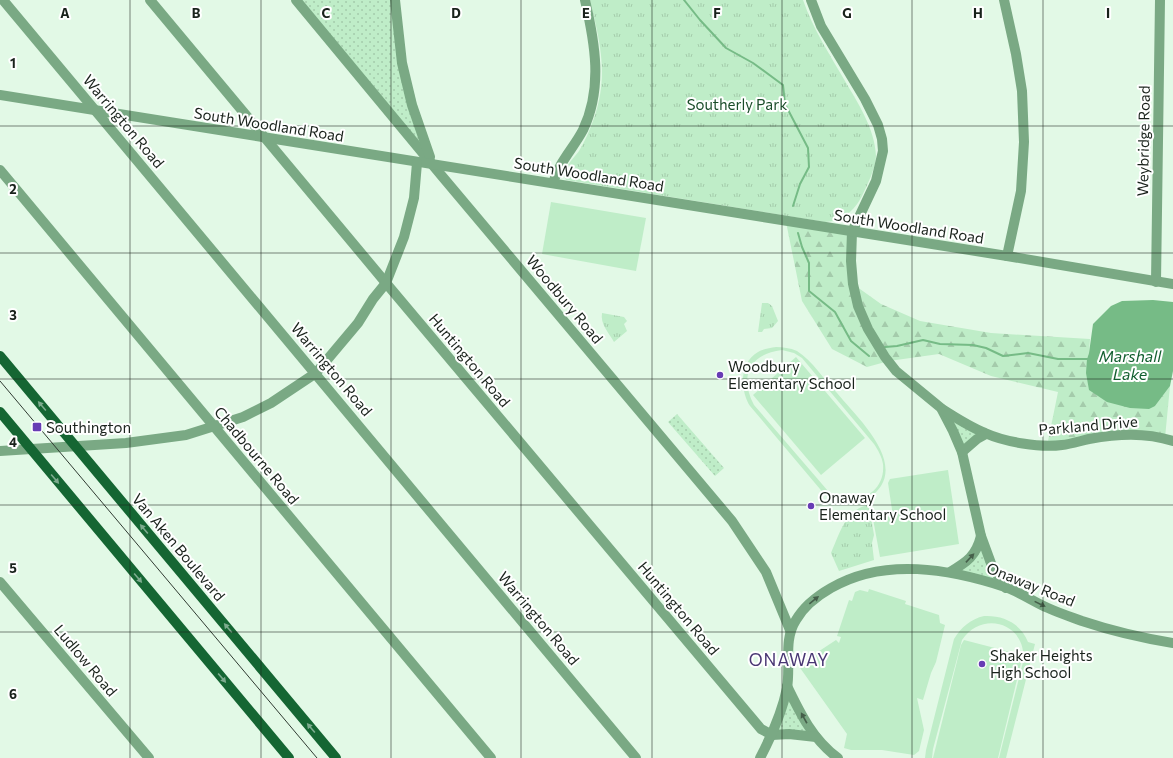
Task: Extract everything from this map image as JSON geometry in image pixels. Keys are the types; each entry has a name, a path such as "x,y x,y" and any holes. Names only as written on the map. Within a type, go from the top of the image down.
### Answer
{"main road":[{"name":"Van Aken Boulevard","path":"0,356 336,758"},
{"path":"0,412 289,758"}],"street":[{"name":"Warrington Road","path":"3,0 636,758"},
{"name":"Huntington Road","path":"150,0 761,729 772,735"},
{"name":"Woodbury Road","path":"296,0 732,521 752,548 766,572 790,630"},
{"path":"395,0 402,63 414,111 433,165"},
{"path":"553,183 560,165 588,119 596,83 595,47 585,0"},
{"path":"811,0 821,26 865,99 878,125 882,139 883,151 876,181 852,232 851,262 853,284 858,306 878,348 896,371 940,408 953,431 962,452 981,536 992,566 1006,588"},
{"path":"1004,0 1016,54 1022,91 1024,142 1021,191 1007,256"},
{"name":"Weybridge Road","path":"1156,282 1160,0"},
{"name":"South Woodland Road","path":"0,95 417,163 553,183 786,222 1007,256 1173,284"},
{"path":"398,121 414,111"},
{"path":"0,451 126,443 186,435 243,417 271,403 316,373 358,323 373,299 386,283 404,237 414,198 417,163"},
{"name":"Chadbourne Road","path":"0,170 491,758"},
{"name":"Parkland Drive","path":"940,408 986,434 1030,445 1064,445 1088,439 1115,435 1151,436 1173,441"},
{"path":"962,452 977,439 986,434"},
{"path":"950,572 963,565 973,555 981,536"},
{"name":"Onaway Road","path":"760,758 778,720 787,686 790,630 804,608 814,600 836,585 851,578 876,571 901,569 950,572 1006,588 1049,608 1082,621 1136,637 1173,643"},
{"name":"Ludlow Road","path":"0,582 148,758"},
{"path":"787,686 806,722 816,737 838,758"},
{"path":"772,735 789,734 816,737"}],"green space":[{"path":"296,0 395,0 397,30 433,165"},
{"name":"Southerly Park","path":"590,0 803,0 817,32 860,107 873,136 876,156 875,165 862,196 852,211 837,220 825,222 566,180 564,175 566,168 579,151 591,127 599,102 601,87 602,73 600,44"},
{"path":"551,202 646,218 636,271 542,254"},
{"path":"786,222 852,232 853,284 881,304 920,321 991,333 1090,339 1087,359 1155,406 1170,386 1165,438 1151,436 1047,446 1058,392 991,376 939,354 889,361 867,367 832,349 802,301"},
{"path":"762,303 768,303 772,306 778,321 772,328 764,329 762,332 758,332"},
{"path":"602,313 624,317 627,321 624,324 627,331 614,342 602,321"},
{"path":"784,347 797,351 803,355 873,436 885,462 885,474 881,486 870,497 857,503 843,503 825,495 750,406 744,392 743,385 744,370 747,363 758,352 764,349","holes":["782,350 794,353 802,358 874,444 880,454 883,464 879,484 873,491 865,496 856,499 846,499 828,491 754,405 747,385 750,368 762,356 771,352"]},
{"path":"796,357 865,438 821,475 753,395"},
{"path":"941,408 986,434 962,452"},
{"path":"677,414 724,468 715,476 668,422"},
{"path":"948,470 959,544 880,557 873,519 893,516 888,483 890,479"},
{"path":"869,505 874,535 872,543 874,560 839,571 831,553 840,531 844,523 854,511"},
{"path":"978,546 1006,588 950,572"},
{"path":"869,589 906,601 905,604 939,615 940,623 945,625 936,662 923,700 917,698 924,730 919,751 914,755 882,750 851,750 844,748 847,734 798,665 836,640 839,643 841,637 837,636 849,600 852,601 855,592 860,590 868,592"},
{"path":"984,616 998,617 1011,622 1021,630 1028,642 1035,644 1006,758 999,758 1023,662 1023,649 1019,638 1011,630 1002,625 992,623 981,625 971,630 962,640 933,749 932,758 925,758 954,639 967,624"},
{"path":"964,640 1022,655 998,758 933,758 961,645"},
{"path":"787,686 816,737 772,735"}],"water":[{"name":"Marshall Lake","path":"1153,300 1173,302 1173,371 1170,386 1155,406 1149,409 1130,408 1107,402 1089,390 1086,373 1093,324 1111,306 1122,301"}],"waterway":[{"path":"684,0 726,48 753,63 783,85 785,104 808,148 809,167 800,184 793,206"},
{"path":"798,233 809,263 809,291 835,312 851,341 869,356"},
{"path":"885,347 923,340 940,344 973,345 986,348 1003,356 1028,353 1058,359 1090,359"}],"tram line":[{"path":"0,381 317,758"}],"place":[{"name":"Woodbury Elementary School","path":"720,375"},
{"name":"Southington","path":"37,427"},
{"name":"Onaway Elementary School","path":"811,506"},
{"name":"Shaker Heights High School","path":"982,664"}],"district":[{"name":"ONAWAY","path":"789,659"}]}
